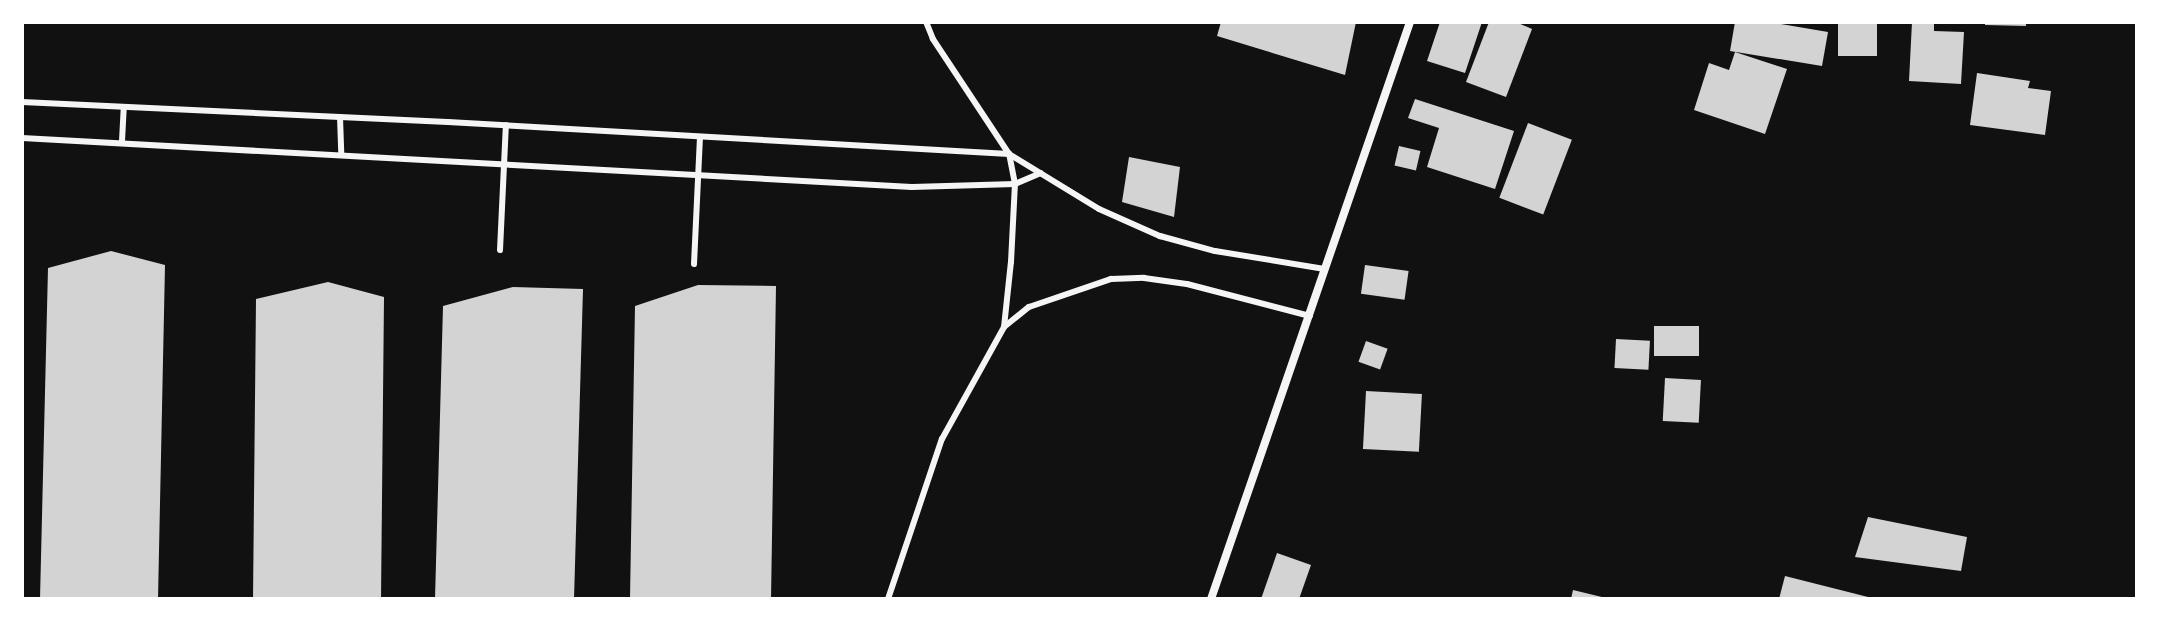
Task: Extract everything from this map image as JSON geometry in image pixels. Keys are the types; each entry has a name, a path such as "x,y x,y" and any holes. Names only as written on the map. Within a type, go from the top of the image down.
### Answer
{"street":[{"path":"1211,599 1410,22"}],"lane":[{"path":"926,22 933,39 1009,154 1015,184 1004,327"},
{"path":"22,102 506,125 1009,154 1099,209 1160,236 1215,251 1325,269"},
{"path":"122,141 124,108"},
{"path":"340,117 341,154"},
{"path":"500,250 506,125"},
{"path":"22,138 122,141 912,187 1015,184 1041,173"},
{"path":"694,264 700,138"},
{"path":"888,599 942,439 1004,327 1029,307 1111,279 1144,278 1187,284 1310,316"}],"building":[{"path":"1221,22 1356,22 1345,75 1217,36"},
{"path":"1440,22 1482,22 1465,73 1427,61"},
{"path":"1489,22 1516,22 1532,29 1506,97 1466,82"},
{"path":"1735,22 1770,22 1828,32 1822,66 1730,51"},
{"path":"1838,22 1877,22 1877,56 1838,56"},
{"path":"1912,22 1934,22 1934,31 1964,32 1961,84 1909,81"},
{"path":"1985,22 2026,22 2026,26 1985,25"},
{"path":"1735,52 1787,69 1765,134 1694,110 1709,63 1729,70"},
{"path":"1977,73 2030,81 2028,88 2051,91 2045,135 1970,125"},
{"path":"1415,99 1514,131 1495,189 1427,167 1439,128 1408,118"},
{"path":"1528,123 1572,140 1543,215 1499,198"},
{"path":"1399,146 1420,151 1416,170 1395,165"},
{"path":"1129,157 1180,167 1174,217 1122,202"},
{"path":"111,251 165,265 158,599 40,599 48,268"},
{"path":"1365,265 1409,271 1405,300 1361,294"},
{"path":"328,282 384,297 381,599 253,599 256,299"},
{"path":"698,285 776,286 771,599 630,599 635,306"},
{"path":"513,287 583,289 574,599 435,599 443,306"},
{"path":"1654,326 1699,326 1699,356 1654,356"},
{"path":"1616,339 1650,341 1648,370 1614,368"},
{"path":"1366,341 1388,349 1380,370 1358,362"},
{"path":"1665,378 1701,380 1699,423 1663,421"},
{"path":"1366,391 1422,394 1419,452 1363,449"},
{"path":"1868,517 1967,537 1961,571 1855,557"},
{"path":"1277,553 1311,565 1299,599 1261,599"},
{"path":"1785,576 1872,598 1872,599 1779,599"},
{"path":"1573,590 1606,598 1606,599 1571,599"}]}
